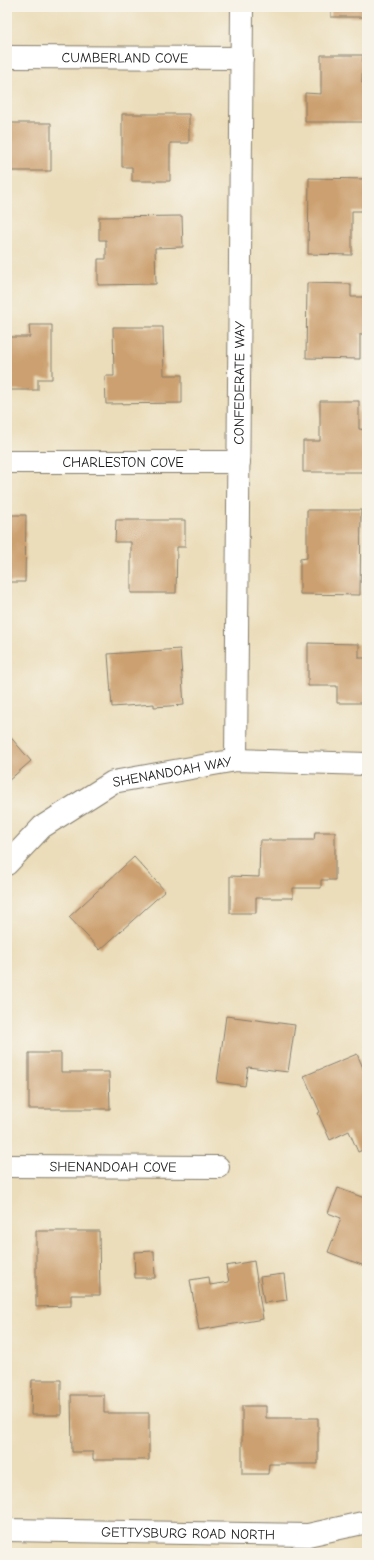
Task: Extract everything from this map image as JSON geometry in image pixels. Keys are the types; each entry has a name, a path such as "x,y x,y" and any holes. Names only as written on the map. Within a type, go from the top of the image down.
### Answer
{"street":[{"name":"CONFEDERATE WAY","path":"236,760 242,7"},
{"name":"CUMBERLAND COVE","path":"7,57 242,58"},
{"name":"CHARLESTON COVE","path":"7,462 239,462"},
{"name":"SHENANDOAH WAY","path":"7,864 42,827 113,782 236,760 367,764"},
{"name":"SHENANDOAH COVE","path":"7,1166 218,1167"},
{"name":"GETTYSBURG ROAD NORTH","path":"7,1530 308,1535 367,1522"}],"building":[{"path":"331,7 367,7 367,17 331,17"},
{"path":"321,55 363,55 362,83 367,83 367,122 305,122 305,93 321,94"},
{"path":"7,113 9,113 9,123 51,123 51,171 7,171"},
{"path":"122,114 189,114 189,143 170,143 170,181 132,181 132,167 122,167"},
{"path":"309,178 367,179 366,211 352,211 352,255 308,254"},
{"path":"182,216 183,247 155,248 156,284 98,285 98,259 106,259 106,240 99,240 99,217"},
{"path":"307,283 351,284 351,297 367,297 367,334 360,334 360,359 306,358"},
{"path":"29,325 52,325 52,379 38,379 38,390 7,390 7,337 30,337"},
{"path":"113,327 163,327 164,375 182,375 182,403 106,404 105,376 114,376"},
{"path":"320,401 359,401 359,429 367,430 367,456 364,456 363,472 303,472 303,441 320,441"},
{"path":"307,510 361,510 360,595 300,594 300,559 307,558"},
{"path":"7,515 26,515 25,582 7,582"},
{"path":"116,520 185,520 185,547 177,547 176,593 131,593 131,542 115,542"},
{"path":"308,643 359,644 359,658 367,658 367,703 337,703 337,686 308,686"},
{"path":"180,649 184,705 154,707 154,704 112,707 108,654"},
{"path":"7,733 31,761 7,782"},
{"path":"315,832 335,832 335,880 321,880 321,888 293,888 293,898 256,898 256,913 230,913 230,876 259,877 260,840 314,840"},
{"path":"134,857 165,891 100,950 69,917"},
{"path":"226,1016 295,1025 288,1072 248,1067 245,1086 217,1082"},
{"path":"29,1053 61,1053 61,1072 109,1072 110,1109 29,1109"},
{"path":"357,1054 367,1077 367,1148 358,1152 349,1131 330,1140 318,1113 320,1112 304,1076"},
{"path":"338,1188 367,1199 367,1267 328,1252 341,1218 328,1213"},
{"path":"36,1231 99,1231 100,1295 71,1295 71,1306 36,1307"},
{"path":"154,1251 155,1278 135,1278 134,1252"},
{"path":"254,1261 263,1319 199,1330 190,1280 209,1277 210,1285 229,1282 226,1266"},
{"path":"284,1274 287,1300 264,1303 260,1277"},
{"path":"32,1380 61,1380 61,1415 31,1415"},
{"path":"71,1395 104,1395 104,1413 149,1413 149,1460 93,1460 93,1452 72,1452"},
{"path":"242,1406 266,1406 266,1418 318,1418 318,1464 269,1464 268,1474 242,1474"}]}
